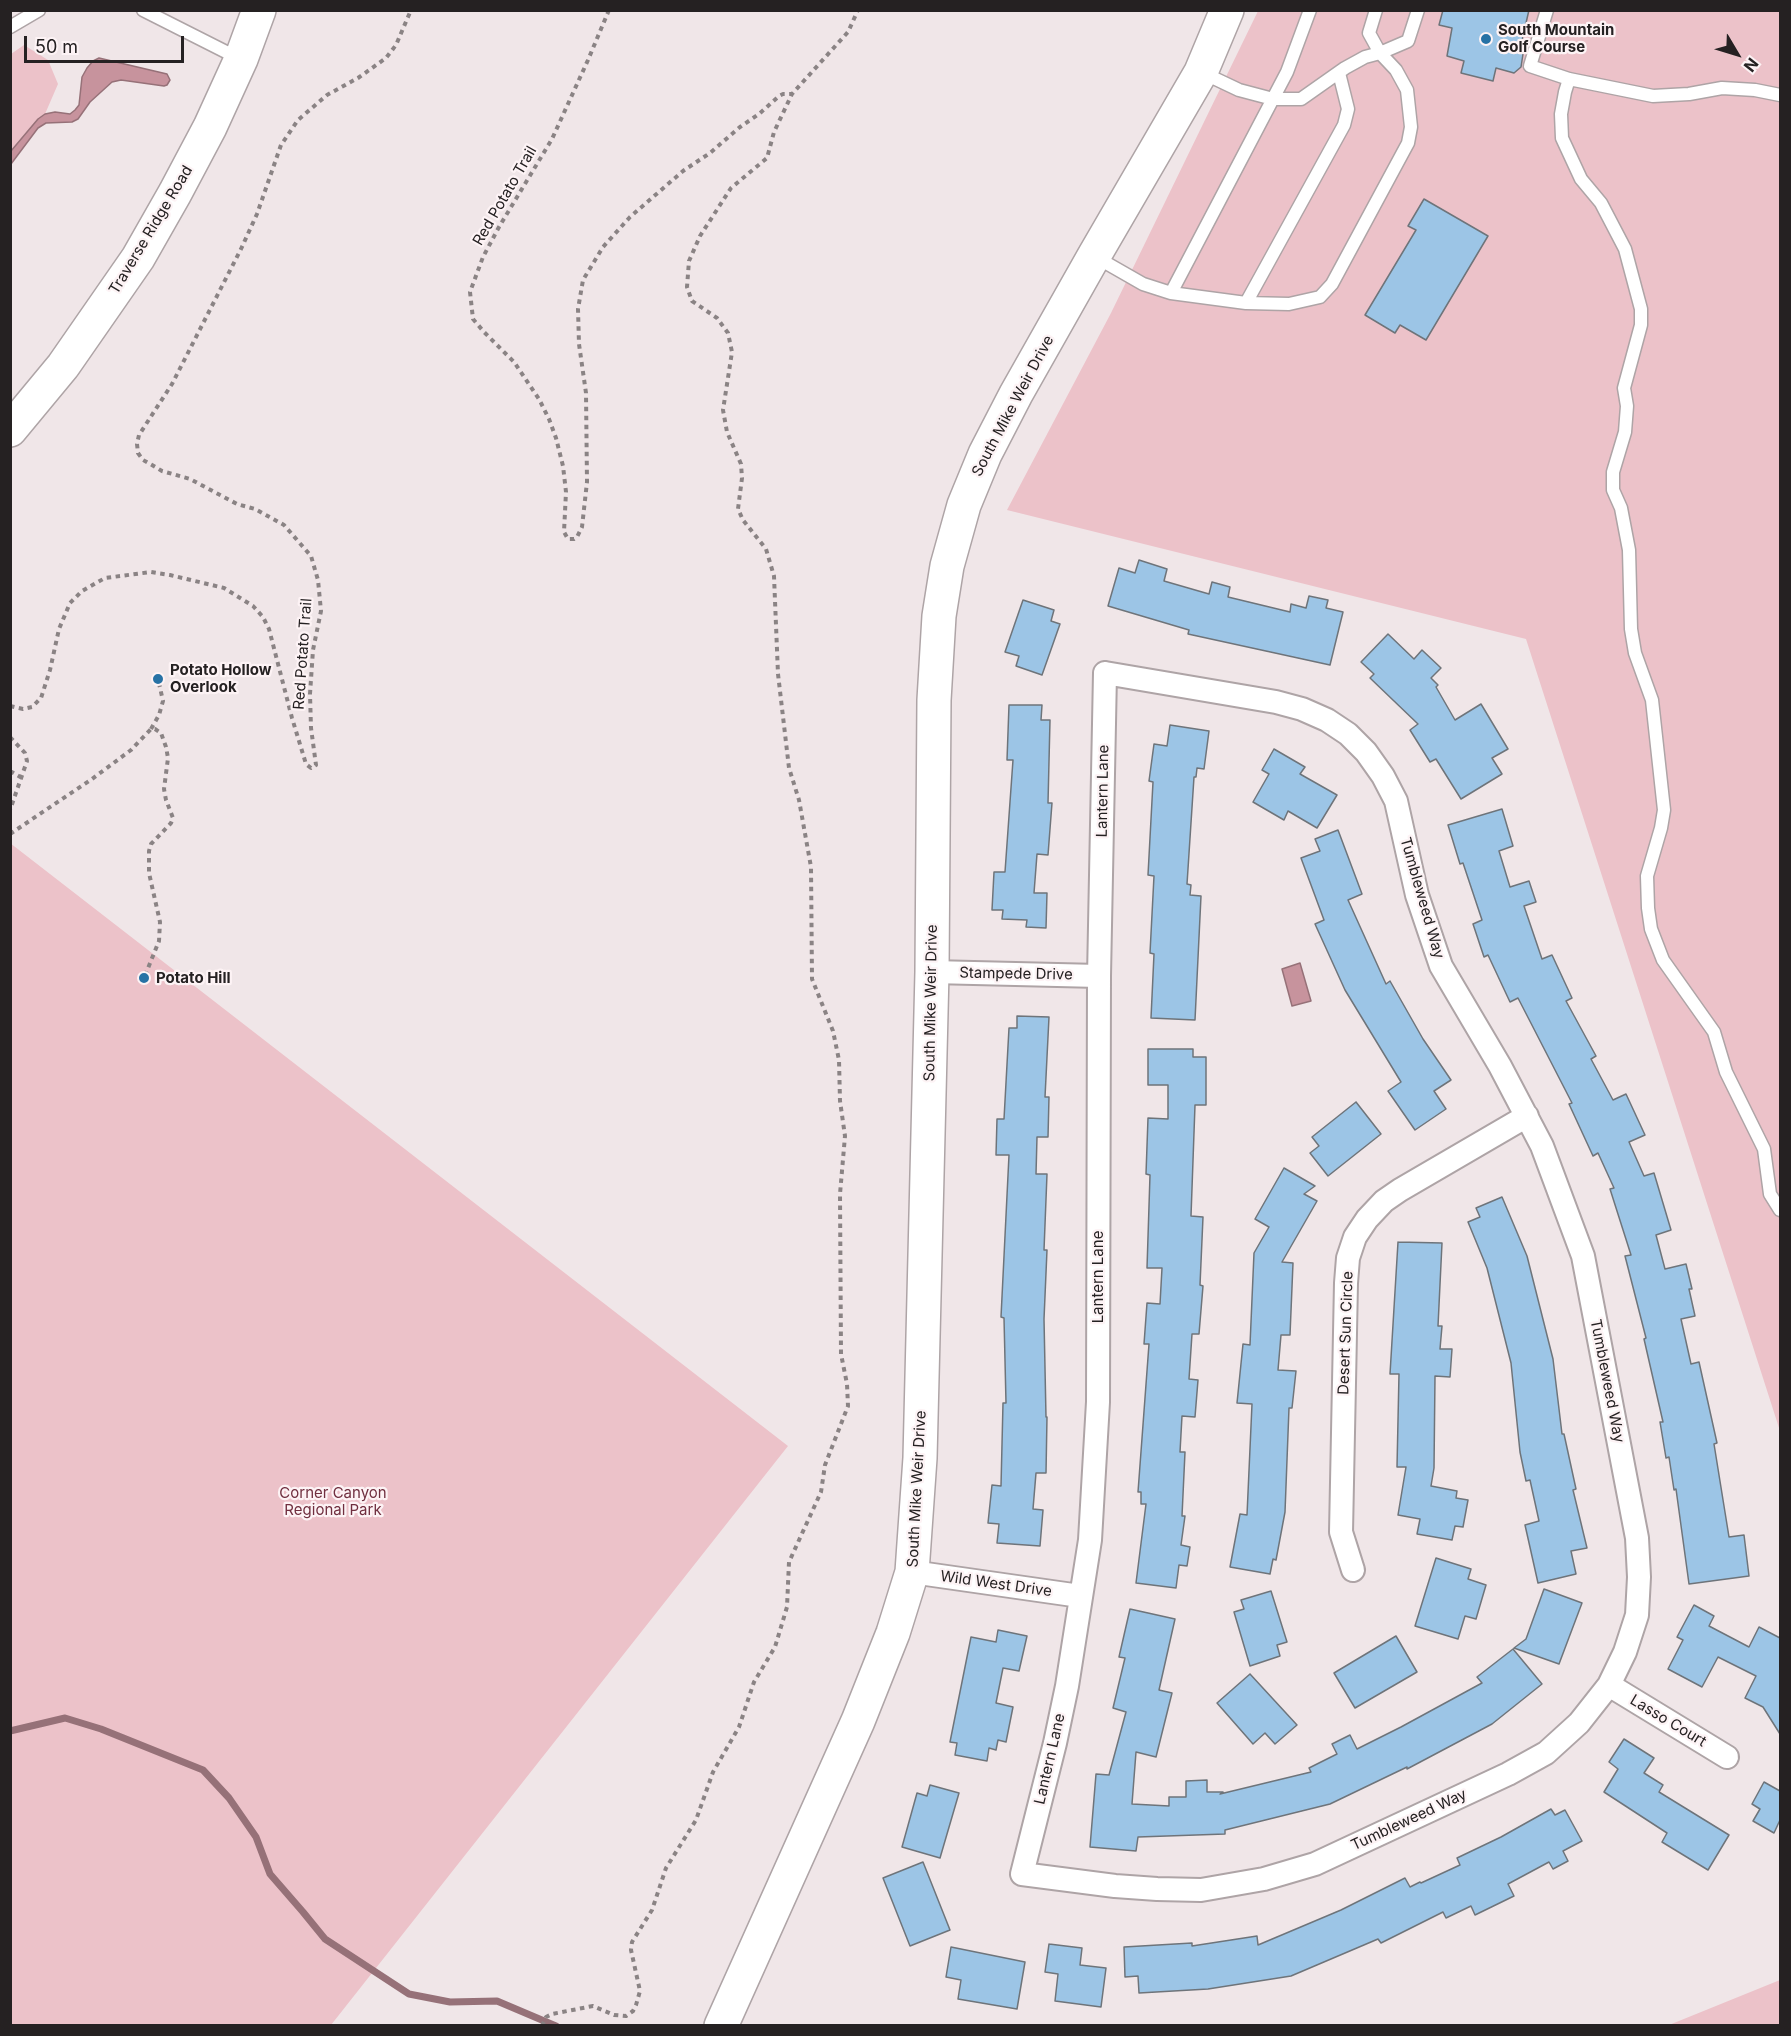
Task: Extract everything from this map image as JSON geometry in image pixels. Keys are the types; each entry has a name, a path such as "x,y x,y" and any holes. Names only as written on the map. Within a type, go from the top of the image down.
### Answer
{"street":[{"name":"Traverse Ridge Road","path":"10,430 63,366 138,258 210,127 241,59 259,10"},
{"name":"South Mike Weir Drive","path":"721,2025 858,1721 894,1633 912,1572 920,1458 932,972 934,700 939,616 947,566 964,505 985,454 1094,256 1201,72 1227,10"},
{"name":"Lantern Lane","path":"1022,1874 1055,1743 1090,1540 1098,1402 1100,976 1105,673"},
{"name":"Tumbleweed Way","path":"1022,1874 1115,1886 1201,1890 1264,1880 1315,1864 1508,1774 1546,1753 1579,1723 1609,1685 1625,1652 1637,1615 1639,1577 1637,1538 1582,1256 1542,1146 1500,1066 1441,966 1417,895 1396,801 1383,776 1366,752 1348,734 1327,720 1302,709 1276,702 1105,673"},
{"name":"Stampede Drive","path":"932,972 1100,976"},
{"name":"Desert Sun Circle","path":"1353,1570 1341,1532 1346,1283 1348,1258 1355,1237 1367,1219 1384,1201 1527,1116"},
{"name":"Wild West Drive","path":"912,1572 1080,1596"},
{"name":"Lasso Court","path":"1609,1685 1727,1757"}],"lane":[{"path":"10,27 39,10"},
{"path":"143,10 241,59"},
{"path":"1171,293 1287,72 1310,10"},
{"path":"1094,256 1143,284 1171,293 1246,303 1289,303 1320,297 1332,284 1408,143 1411,127 1407,90 1396,70 1380,54 1369,33 1376,10"},
{"path":"1201,72 1239,90 1273,99 1301,99 1365,57 1380,54 1408,41 1418,10"},
{"path":"1547,10 1530,66 1569,79 1653,96 1689,94 1722,88 1755,90 1780,95"},
{"path":"1246,303 1344,125 1348,109 1339,73"},
{"path":"1569,79 1561,114 1562,138 1581,179 1601,203 1625,249 1641,309 1641,325 1624,388 1627,406 1625,432 1613,472 1613,490 1621,508 1629,550 1631,629 1635,653 1652,700 1664,810 1647,876 1651,929 1663,960 1714,1032 1726,1072 1764,1149 1770,1194 1780,1210"}],"path":[{"name":"Red Potato Trail","path":"10,706 23,709 32,707 40,698 50,670 59,629 70,603 82,591 105,578 151,572 170,575 224,588 253,606 263,616 269,629 306,764 311,768 316,765 311,728 310,694 313,650 321,611 318,580 310,556 284,525 190,479 162,471 143,460 136,444 139,435 172,384 241,249 257,214 281,145 298,120 327,95 358,78 386,58 396,45 411,10"},
{"name":"Red Potato Trail","path":"609,10 552,139 483,257 470,292 473,319 514,362 539,399 549,419 563,466 566,492 564,531 568,539 577,537 582,526 587,482 586,393 579,344 578,309 583,280 603,247 630,217 683,171 710,153 779,96 792,94"},
{"path":"542,2025 552,2014 590,2006 626,2016 633,2011 636,2005 640,1991 631,1950 632,1942 652,1910 666,1868 696,1820 713,1772 739,1727 754,1682 776,1647 787,1607 789,1562 821,1492 825,1465 848,1406 847,1384 841,1354 840,1194 845,1136 840,1101 840,1060 833,1031 812,979 811,867 799,800 789,768 778,674 774,576 766,549 743,520 738,509 742,478 741,464 727,432 723,410 732,352 728,333 717,318 692,301 687,288 689,261 700,236 731,188 767,158 774,132 792,94 848,32 858,10"},
{"path":"10,834 131,750 151,729 159,715 163,701 158,679"},
{"path":"144,978 159,940 160,922 149,873 148,851 151,844 171,823 172,818 164,789 168,758 166,747 161,733 151,729"},
{"path":"10,737 27,756 26,766 10,810"},
{"path":"10,771 22,778"}],"green space":[{"name":"South Mountain Golf Course","path":"1258,11 1780,11 1780,1431 1526,639 1007,510 1111,313"},
{"path":"24,45 48,60 58,84 45,114 11,151 11,54"},
{"name":"Corner Canyon Regional Park","path":"10,843 788,1446 331,2025 11,2025"},
{"path":"1780,1980 1780,2025 1669,2025"}],"shaded area":[{"path":"99,58 167,74 170,80 164,86 121,80 112,82 90,102 78,119 72,122 46,123 38,128 11,164 11,151 38,119 45,114 55,112 70,114 75,110 79,105 82,77 93,61"},
{"path":"1300,963 1311,1001 1292,1006 1282,969"}],"building":[{"name":"South Mountain Golf Course","path":"1443,10 1529,10 1520,49 1523,54 1521,67 1514,73 1496,68 1493,81 1461,73 1464,61 1447,56 1452,28 1439,25"},
{"path":"1424,199 1488,236 1426,340 1400,325 1395,333 1365,315 1416,230 1408,226"},
{"path":"1139,560 1167,569 1164,581 1209,594 1212,582 1230,587 1228,597 1290,612 1291,604 1306,608 1309,596 1328,600 1326,608 1343,612 1330,665 1188,634 1189,630 1108,606 1119,568 1135,573"},
{"path":"1023,600 1054,610 1051,621 1060,624 1042,675 1016,666 1019,656 1005,652"},
{"path":"1388,634 1414,659 1422,650 1441,668 1431,678 1438,685 1436,687 1455,720 1481,704 1508,749 1492,758 1502,774 1461,799 1436,759 1430,762 1410,730 1418,724 1370,678 1374,674 1361,662"},
{"path":"1009,705 1042,705 1041,720 1050,720 1048,803 1052,803 1048,855 1037,854 1034,893 1047,893 1046,928 1026,927 1027,920 1002,919 1003,910 992,910 994,872 1005,872 1013,760 1007,760"},
{"path":"1170,725 1209,731 1204,769 1197,768 1196,777 1194,777 1187,884 1191,885 1190,895 1201,896 1195,1020 1151,1018 1154,954 1150,953 1154,876 1148,875 1153,782 1149,781 1154,744 1167,746"},
{"path":"1274,749 1305,767 1300,774 1337,795 1317,828 1288,811 1284,820 1253,802 1269,774 1262,770"},
{"path":"1502,809 1513,846 1499,851 1510,887 1529,881 1536,902 1524,906 1542,959 1552,955 1572,998 1566,1001 1596,1056 1591,1059 1613,1100 1626,1094 1645,1135 1629,1142 1644,1176 1654,1173 1671,1230 1656,1235 1665,1269 1686,1264 1695,1316 1681,1319 1691,1364 1699,1362 1717,1443 1714,1444 1729,1537 1744,1535 1749,1576 1689,1584 1676,1489 1674,1490 1669,1457 1666,1458 1660,1422 1663,1422 1644,1339 1646,1338 1625,1256 1631,1255 1610,1189 1614,1188 1598,1153 1593,1156 1569,1104 1572,1103 1518,998 1510,1002 1488,955 1484,957 1473,924 1482,920 1463,863 1460,864 1448,825"},
{"path":"1338,830 1362,894 1348,900 1386,984 1390,981 1423,1039 1451,1080 1434,1091 1446,1109 1415,1130 1388,1091 1401,1082 1345,990 1315,924 1324,920 1301,858 1320,851 1315,839"},
{"path":"1017,1016 1049,1017 1045,1097 1049,1097 1048,1137 1037,1137 1036,1174 1047,1174 1044,1250 1047,1250 1044,1319 1046,1473 1036,1473 1033,1509 1043,1510 1040,1546 997,1543 999,1524 988,1523 992,1485 1001,1486 1003,1403 1006,1403 1004,1318 1001,1317 1009,1155 996,1155 997,1119 1004,1119 1009,1028 1017,1028"},
{"path":"1148,1049 1193,1049 1193,1057 1206,1057 1206,1105 1195,1105 1191,1216 1203,1217 1200,1285 1203,1286 1199,1334 1192,1334 1189,1379 1198,1380 1195,1417 1182,1416 1180,1452 1185,1452 1182,1516 1185,1516 1181,1545 1190,1547 1187,1566 1179,1565 1176,1588 1136,1583 1146,1504 1141,1504 1141,1492 1138,1492 1149,1344 1144,1344 1147,1303 1160,1304 1162,1268 1147,1268 1150,1175 1146,1174 1148,1118 1168,1119 1168,1085 1148,1085"},
{"path":"1356,1102 1381,1134 1328,1176 1310,1153 1319,1146 1312,1137"},
{"path":"1284,1168 1315,1186 1304,1194 1317,1201 1282,1262 1293,1263 1290,1335 1281,1335 1278,1370 1296,1371 1292,1408 1289,1408 1285,1512 1276,1560 1273,1559 1270,1574 1230,1567 1240,1514 1247,1515 1252,1404 1237,1403 1243,1344 1250,1345 1254,1253 1269,1227 1255,1219"},
{"path":"1502,1197 1527,1256 1553,1359 1562,1434 1564,1434 1576,1489 1573,1490 1587,1548 1571,1551 1576,1574 1538,1583 1525,1525 1539,1521 1530,1480 1526,1481 1520,1452 1511,1363 1487,1268 1468,1222 1480,1217 1476,1208"},
{"path":"1398,1242 1442,1243 1438,1326 1442,1326 1440,1349 1452,1349 1450,1377 1435,1376 1434,1468 1431,1486 1457,1491 1456,1498 1468,1500 1463,1527 1455,1526 1452,1540 1417,1534 1420,1519 1398,1515 1406,1467 1397,1467 1399,1374 1390,1374"},
{"path":"1436,1558 1471,1569 1468,1579 1486,1585 1476,1619 1465,1616 1458,1639 1415,1626"},
{"path":"1544,1589 1582,1603 1559,1664 1514,1648 1526,1639"},
{"path":"1271,1591 1287,1642 1277,1645 1280,1656 1250,1666 1234,1612 1244,1609 1241,1600"},
{"path":"1694,1605 1714,1616 1709,1626 1749,1647 1759,1627 1780,1638 1780,1734 1763,1707 1745,1698 1756,1676 1718,1657 1702,1687 1668,1669 1683,1640 1677,1637"},
{"path":"1130,1609 1175,1619 1159,1690 1172,1693 1156,1757 1136,1752 1132,1804 1169,1806 1169,1797 1186,1797 1186,1781 1207,1780 1207,1792 1223,1792 1220,1794 1311,1772 1309,1768 1337,1754 1332,1744 1350,1735 1357,1749 1401,1727 1482,1683 1477,1677 1513,1649 1542,1684 1492,1724 1407,1769 1407,1767 1330,1804 1225,1830 1225,1834 1138,1837 1136,1851 1090,1847 1096,1774 1109,1775 1126,1712 1113,1708 1125,1658 1119,1657"},
{"path":"998,1630 1027,1636 1019,1671 1003,1668 996,1703 1013,1707 1006,1742 998,1740 996,1750 989,1748 987,1761 955,1755 957,1743 950,1742 971,1637 996,1642"},
{"path":"1396,1636 1417,1672 1355,1708 1334,1673"},
{"path":"1250,1674 1297,1725 1275,1744 1265,1733 1253,1744 1217,1703"},
{"path":"1624,1739 1654,1758 1644,1773 1663,1785 1659,1792 1729,1835 1708,1870 1662,1842 1667,1833 1604,1792 1618,1769 1609,1762"},
{"path":"1764,1782 1780,1791 1780,1820 1774,1833 1753,1821 1760,1809 1752,1804"},
{"path":"930,1785 959,1793 940,1858 902,1847 917,1793 927,1796"},
{"path":"1551,1809 1555,1815 1565,1810 1582,1841 1563,1851 1568,1861 1553,1869 1549,1862 1508,1884 1514,1896 1475,1915 1471,1906 1446,1918 1443,1912 1381,1943 1378,1939 1291,1976 1208,1989 1139,1993 1138,1976 1125,1977 1124,1947 1192,1943 1192,1946 1257,1936 1258,1945 1341,1910 1405,1878 1410,1887 1460,1865 1457,1858"},
{"path":"923,1862 950,1930 910,1946 883,1878"},
{"path":"1049,1944 1082,1948 1080,1965 1106,1968 1101,2007 1055,2001 1058,1974 1045,1972"},
{"path":"951,1947 1025,1962 1017,2009 958,1999 961,1980 946,1977"}],"waterway":[{"path":"10,1731 65,1718 101,1729 203,1770 229,1798 256,1837 270,1874 325,1939 409,1994 450,2002 497,2001 556,2026"}],"place":[{"name":"South Mountain Golf Course","path":"1486,39"},
{"name":"Potato Hollow Overlook","path":"158,679"},
{"name":"Potato Hill","path":"144,978"}]}
